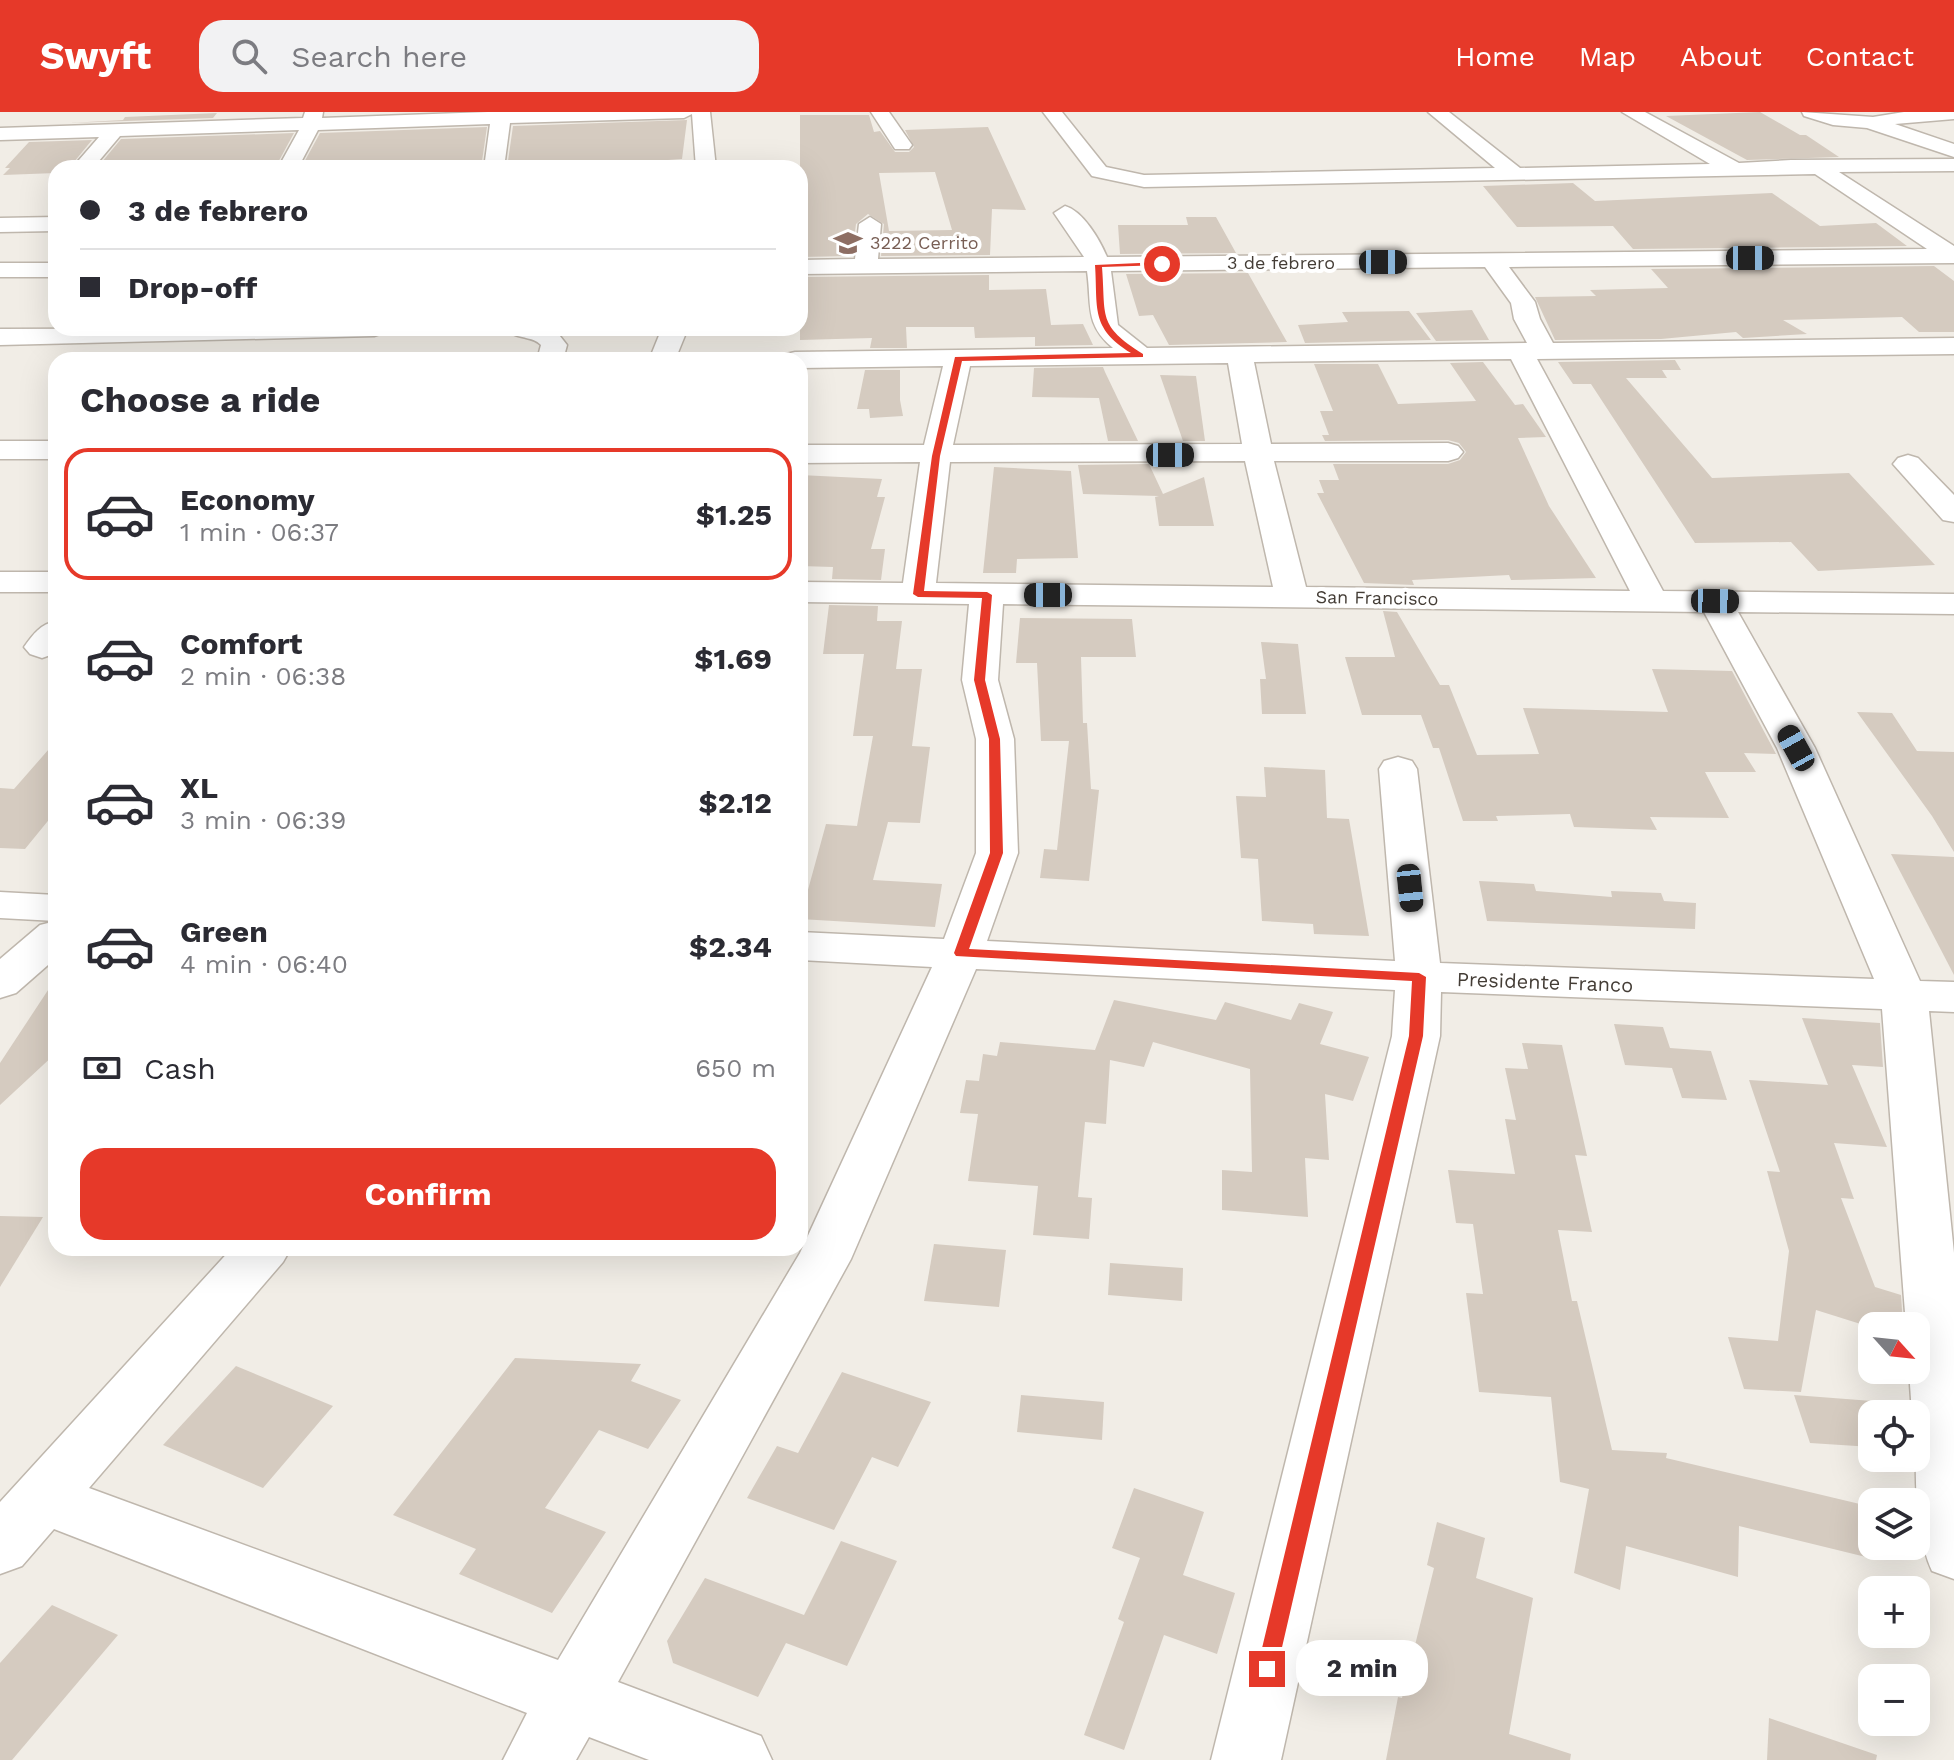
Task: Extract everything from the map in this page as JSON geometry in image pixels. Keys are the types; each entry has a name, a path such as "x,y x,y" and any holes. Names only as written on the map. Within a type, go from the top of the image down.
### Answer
{"street":[{"path":"0,134 92,130 110,121 684,112"},
{"path":"701,112 705,160"},
{"path":"880,112 902,145"},
{"path":"1052,112 1099,172 1144,181 1954,165"},
{"path":"1437,112 1514,173"},
{"path":"1618,112 1720,169"},
{"path":"1631,112 1720,169"},
{"path":"1811,112 1833,119 1870,122 1954,113"},
{"path":"495,160 499,115"},
{"path":"292,160 313,118"},
{"path":"87,160 110,121"},
{"path":"1870,122 1954,151"},
{"path":"1819,168 1950,259"},
{"path":"1065,213 1090,243 1098,265 1103,325 1119,342 1140,355"},
{"path":"0,225 45,224"},
{"path":"866,266 870,224"},
{"name":"3 de febrero","path":"808,267 1950,259"},
{"path":"1492,261 1523,302 1531,350 1652,601"},
{"path":"0,270 48,270"},
{"path":"0,337 48,335"},
{"path":"160,336 183,352"},
{"path":"808,360 1954,346"},
{"path":"1239,353 1258,454 1292,598"},
{"path":"918,594 936,456 958,358"},
{"path":"2,452 48,450"},
{"path":"808,454 1448,452"},
{"path":"1908,464 1954,513"},
{"path":"0,582 48,582"},
{"name":"San Francisco","path":"808,592 1954,604"},
{"path":"538,1760 824,1259 961,953 997,853 995,739 980,680 987,595"},
{"path":"1715,601 1796,748 1904,995 1954,1551"},
{"path":"1246,1760 1416,1036 1419,977 1398,769"},
{"path":"0,905 48,908"},
{"path":"0,983 48,942"},
{"name":"Presidente Franco","path":"808,946 1419,977 1954,997"},
{"path":"0,1546 257,1256"},
{"path":"43,1498 571,1700 737,1760"}],"building":[{"path":"1760,112 1800,135 1806,135 1839,157 1747,160 1666,116"},
{"path":"217,113 213,118 69,123 123,120 125,117"},
{"path":"800,115 869,115 874,132 880,131 895,152 909,152 914,147 905,130 988,127 1026,210 992,209 990,255 881,256 884,224 868,214 856,224 852,256 808,257 808,160 800,160","holes":["935,172 952,230 889,231 879,173"]},
{"path":"687,120 682,159 668,160 508,160 513,126"},
{"path":"487,127 482,160 305,160 320,133"},
{"path":"294,133 279,160 104,160 121,139"},
{"path":"92,140 76,160 48,160 48,173 3,175 10,168 5,168 29,142"},
{"path":"1573,183 1595,201 1772,193 1820,226 1876,223 1907,246 1633,249 1613,226 1517,227 1483,186"},
{"path":"1186,217 1216,217 1236,253 1120,254 1118,225 1188,225"},
{"path":"1934,266 1954,281 1954,332 1919,332 1902,317 1783,320 1807,334 1743,338 1736,332 1661,339 1555,340 1535,297 1596,296 1590,290 1668,288 1651,269"},
{"path":"1248,273 1287,342 1169,345 1153,315 1139,316 1126,274"},
{"path":"989,275 989,290 1046,289 1051,325 1083,324 1093,345 1035,346 1035,337 975,338 974,327 906,327 907,348 870,348 872,338 800,340 800,336 808,336 808,277"},
{"path":"1472,310 1489,340 1436,341 1416,313"},
{"path":"1409,311 1431,340 1305,343 1298,325 1348,322 1342,312"},
{"path":"1675,360 1681,370 1662,370 1667,378 1626,378 1712,478 1849,473 1935,565 1818,571 1791,542 1695,543 1591,384 1573,384 1558,362"},
{"path":"1483,362 1515,405 1523,404 1546,437 1518,438 1549,506 1596,578 1511,580 1509,575 1412,580 1414,585 1364,583 1317,493 1324,493 1319,480 1339,480 1333,464 1448,464 1460,460 1466,452 1459,443 1448,440 1325,441 1322,435 1329,435 1320,411 1333,411 1314,364 1378,364 1398,404 1476,401 1450,363"},
{"path":"1103,367 1138,441 1108,441 1099,398 1032,397 1034,368"},
{"path":"865,370 900,370 903,416 870,418 869,409 857,409"},
{"path":"1160,375 1196,376 1205,441 1183,441"},
{"path":"1149,464 1163,494 1204,477 1214,526 1159,526 1155,497 1159,496 1083,494 1078,465"},
{"path":"994,467 1071,471 1078,558 1017,559 1016,573 983,573"},
{"path":"808,475 882,479 877,497 885,497 871,549 885,549 881,580 832,579 833,567 808,566"},
{"path":"829,605 878,606 877,621 902,621 896,669 922,669 912,746 930,747 920,823 888,822 873,880 942,884 935,927 808,919 808,890 826,824 857,826 873,736 853,736 864,654 823,654"},
{"path":"1383,611 1397,612 1440,685 1449,685 1477,755 1539,754 1523,708 1668,712 1652,669 1732,671 1776,754 1744,753 1756,772 1705,772 1729,818 1650,817 1657,830 1574,827 1570,814 1496,816 1498,821 1463,821 1439,748 1433,748 1421,715 1362,715 1345,657 1395,657"},
{"path":"1020,618 1132,619 1136,657 1081,657 1083,723 1087,723 1091,789 1099,790 1089,881 1040,878 1044,849 1057,850 1069,741 1041,741 1037,663 1016,663"},
{"path":"1261,642 1298,644 1306,714 1262,714 1260,679 1266,679"},
{"path":"1857,712 1892,713 1917,751 1954,752 1954,852 1932,816"},
{"path":"48,750 48,821 25,849 0,848 0,788 14,789"},
{"path":"1264,767 1325,770 1327,818 1349,819 1369,936 1314,934 1313,924 1262,921 1258,859 1241,858 1236,796 1266,797"},
{"path":"1891,854 1954,857 1954,975"},
{"path":"1479,881 1534,884 1536,891 1612,897 1611,891 1661,893 1664,901 1696,903 1695,929 1487,921"},
{"path":"48,990 48,1060 0,1105 0,1063"},
{"path":"1114,1000 1216,1020 1225,1002 1291,1020 1299,1003 1333,1012 1320,1044 1369,1057 1353,1101 1325,1094 1329,1160 1305,1158 1308,1217 1222,1210 1222,1170 1252,1172 1250,1069 1153,1042 1144,1067 1110,1060 1106,1124 1085,1122 1078,1197 1092,1198 1089,1239 1033,1235 1038,1186 968,1181 978,1114 960,1113 966,1080 979,1081 983,1054 997,1056 1000,1042 1095,1050"},
{"path":"1802,1018 1880,1023 1883,1067 1852,1065 1887,1147 1834,1143 1854,1199 1841,1198 1875,1287 1901,1295 1902,1312 1858,1312 1858,1323 1816,1310 1801,1392 1744,1389 1728,1337 1778,1341 1789,1251 1767,1171 1780,1172 1749,1080 1828,1085"},
{"path":"1614,1024 1663,1027 1670,1048 1711,1051 1727,1100 1682,1098 1672,1068 1625,1065"},
{"path":"1522,1043 1562,1045 1587,1156 1575,1155 1592,1232 1558,1230 1572,1301 1577,1301 1612,1450 1667,1453 1666,1458 1858,1504 1858,1555 1739,1526 1738,1577 1626,1546 1620,1590 1574,1573 1589,1489 1560,1482 1551,1397 1479,1392 1466,1293 1483,1294 1473,1224 1456,1223 1448,1170 1515,1174 1505,1119 1516,1120 1505,1068 1528,1069"},
{"path":"0,1216 43,1217 0,1287"},
{"path":"934,1244 1006,1250 999,1307 924,1301"},
{"path":"1110,1263 1183,1268 1182,1301 1108,1295"},
{"path":"515,1358 641,1364 631,1381 681,1400 648,1449 599,1430 545,1508 606,1532 552,1613 459,1574 476,1549 393,1515"},
{"path":"236,1366 333,1406 263,1488 163,1445"},
{"path":"842,1372 931,1402 898,1467 872,1457 834,1530 747,1498 777,1446 798,1453"},
{"path":"1021,1395 1104,1402 1102,1440 1017,1432"},
{"path":"1794,1395 1859,1400 1858,1446 1810,1443"},
{"path":"1134,1488 1204,1512 1183,1575 1235,1593 1217,1654 1164,1635 1124,1750 1084,1735 1124,1622 1118,1619 1140,1558 1112,1548"},
{"path":"1437,1522 1485,1538 1476,1578 1533,1598 1509,1734 1571,1754 1570,1760 1386,1760 1398,1697 1402,1698 1434,1568 1427,1565"},
{"path":"841,1541 897,1561 847,1666 786,1643 758,1697 673,1663 667,1641 705,1578 804,1615"},
{"path":"52,1605 118,1635 12,1760 0,1760 0,1663"},
{"path":"1769,1718 1877,1755 1876,1760 1767,1760"}],"place":[{"name":"3222 Cerrito","path":"848,243"}],"route":[{"path":"1162,264 1098,265 1103,325 1119,342 1140,355 958,358 936,456 918,594 987,595 980,680 995,739 997,853 961,953 1419,977 1416,1036 1267,1669"}]}
